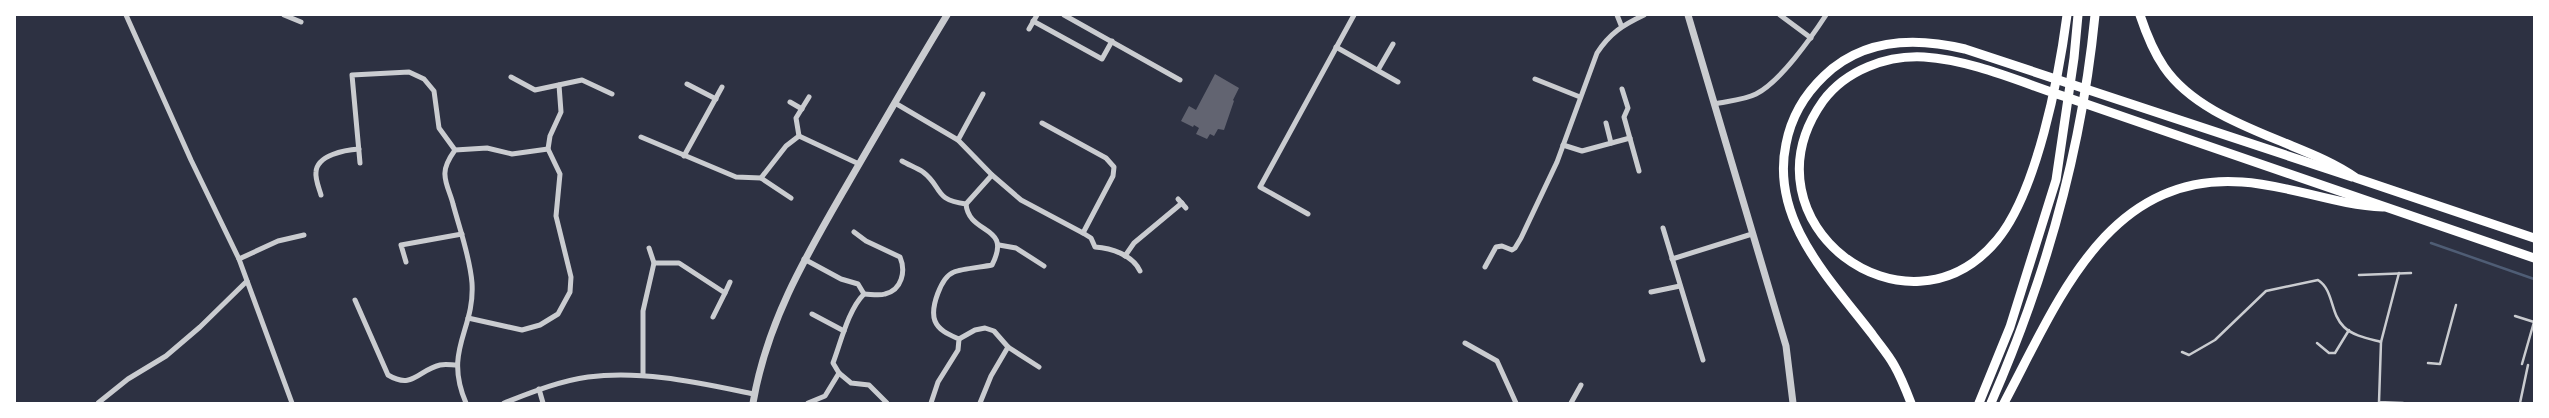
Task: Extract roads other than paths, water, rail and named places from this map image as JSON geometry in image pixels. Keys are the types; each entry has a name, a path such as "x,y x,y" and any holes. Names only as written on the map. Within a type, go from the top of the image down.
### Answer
{"main road":[{"path":"2067,15 2050,105 2028,183 2012,220 1996,241 1982,254 1954,272 1930,279 1904,282 1882,277 1850,262 1826,241 1811,218 1801,192 1799,166 1804,136 1815,112 1830,91 1852,74 1875,63 1924,57 1969,66 2026,84 2116,114 2148,125 2179,135 2534,258"},
{"path":"1979,403 2010,327 2056,180 2074,58 2078,15"},
{"path":"1991,403 2026,318 2066,185 2090,62 2095,15"},
{"path":"2140,15 2149,39 2164,67 2185,90 2207,106 2252,129 2338,165 2356,178"},
{"path":"1910,403 1894,364 1820,267 1793,221 1786,198 1783,176 1784,154 1797,109 1813,86 1831,69 1851,55 1872,47 1894,42 1937,42 1965,49 2183,123 2534,236"},
{"path":"2004,403 2074,275 2095,246 2133,210 2170,191 2200,183 2240,181 2362,206 2390,208"}],"street":[{"path":"126,15 186,151 239,259 292,403"},
{"path":"284,15 300,22"},
{"path":"753,403 766,347 782,302 859,164 947,15"},
{"path":"1029,29 1037,15"},
{"path":"1064,15 1180,80"},
{"path":"1308,214 1260,187 1354,15"},
{"path":"1617,15 1621,26"},
{"path":"1485,267 1498,246 1512,250 1515,248 1542,196 1564,145 1597,53 1607,38 1621,26 1644,15"},
{"path":"1688,15 1786,346 1793,403"},
{"path":"1780,15 1811,38"},
{"path":"1714,104 1756,94 1770,84 1811,38 1826,15"},
{"path":"1033,21 1102,59 1112,41"},
{"path":"1378,70 1393,44"},
{"path":"1336,47 1398,82"},
{"path":"360,162 352,75 409,72 424,79 434,92 439,128 455,150"},
{"path":"511,77 535,90 582,80 612,94"},
{"path":"1535,79 1580,97"},
{"path":"468,318 522,330 540,325 558,314 570,292 571,277 556,216 560,174 548,149 550,136 562,112 559,84"},
{"path":"687,84 716,99"},
{"path":"684,156 722,87"},
{"path":"1622,89 1628,108 1624,117 1639,171"},
{"path":"958,140 983,94"},
{"path":"799,136 796,118 809,97"},
{"path":"790,102 802,109"},
{"path":"895,103 958,140 992,175 1022,200 1092,238 1095,246 1125,256 1133,261 1140,271"},
{"path":"1042,122 1106,158 1114,167 1113,176 1083,233"},
{"path":"1606,123 1611,144"},
{"path":"799,136 859,164"},
{"path":"762,178 786,146 799,136"},
{"path":"641,137 736,177 762,178 791,198"},
{"path":"1564,145 1582,151 1630,138"},
{"path":"455,150 487,148 512,154 548,149"},
{"path":"321,195 315,173 317,165 321,161 347,150 359,149"},
{"path":"455,150 448,161 444,175 462,234 472,282 472,306 460,342 457,365 459,386 466,403"},
{"path":"902,161 924,173 940,195 948,201 966,204"},
{"path":"959,340 941,330 934,320 934,307 947,277 954,272 992,265 998,253 999,245 992,233 977,225 967,215 966,204 992,175"},
{"path":"1125,256 1134,243 1182,203"},
{"path":"1663,228 1703,360"},
{"path":"854,232 866,241 900,258 904,268 902,278 894,290 885,294 864,294"},
{"path":"406,262 401,245 462,234"},
{"path":"1672,259 1752,234"},
{"path":"239,259 278,241 304,235"},
{"path":"999,245 1016,248 1044,266"},
{"path":"642,375 643,310 654,263 649,248"},
{"path":"804,260 841,279 858,284 864,294"},
{"path":"654,263 679,263 725,293"},
{"path":"98,403 128,379 166,356 200,327 247,281"},
{"path":"713,317 730,282"},
{"path":"1651,292 1680,286"},
{"path":"864,294 859,300 844,331 833,363 839,373 851,383 869,385 887,403"},
{"path":"355,300 388,374 397,380 409,381 439,365 457,365"},
{"path":"812,314 844,331"},
{"path":"959,340 975,330 984,328 994,331 1008,346 1039,367"},
{"path":"931,403 938,382 958,350 959,340"},
{"path":"1465,343 1497,361 1516,403"},
{"path":"980,403 991,376 1008,346"},
{"path":"808,403 825,396 839,373"},
{"path":"504,403 539,389 587,377 642,375 754,394"},
{"path":"1572,403 1581,385"},
{"path":"539,389 543,403"}],"lane":[{"path":"2399,273 2381,342 2379,402 2403,403"},
{"path":"2359,275 2411,274"},
{"path":"2182,352 2189,355 2215,340 2266,291 2318,280 2326,285 2334,313 2349,330 2381,342"},
{"path":"2428,362 2440,364 2456,304"},
{"path":"2515,316 2534,322 2522,364"},
{"path":"2317,343 2329,353 2335,353 2349,330"},
{"path":"2520,403 2528,365"}],"waterway":[{"path":"2431,243 2534,279"}]}
